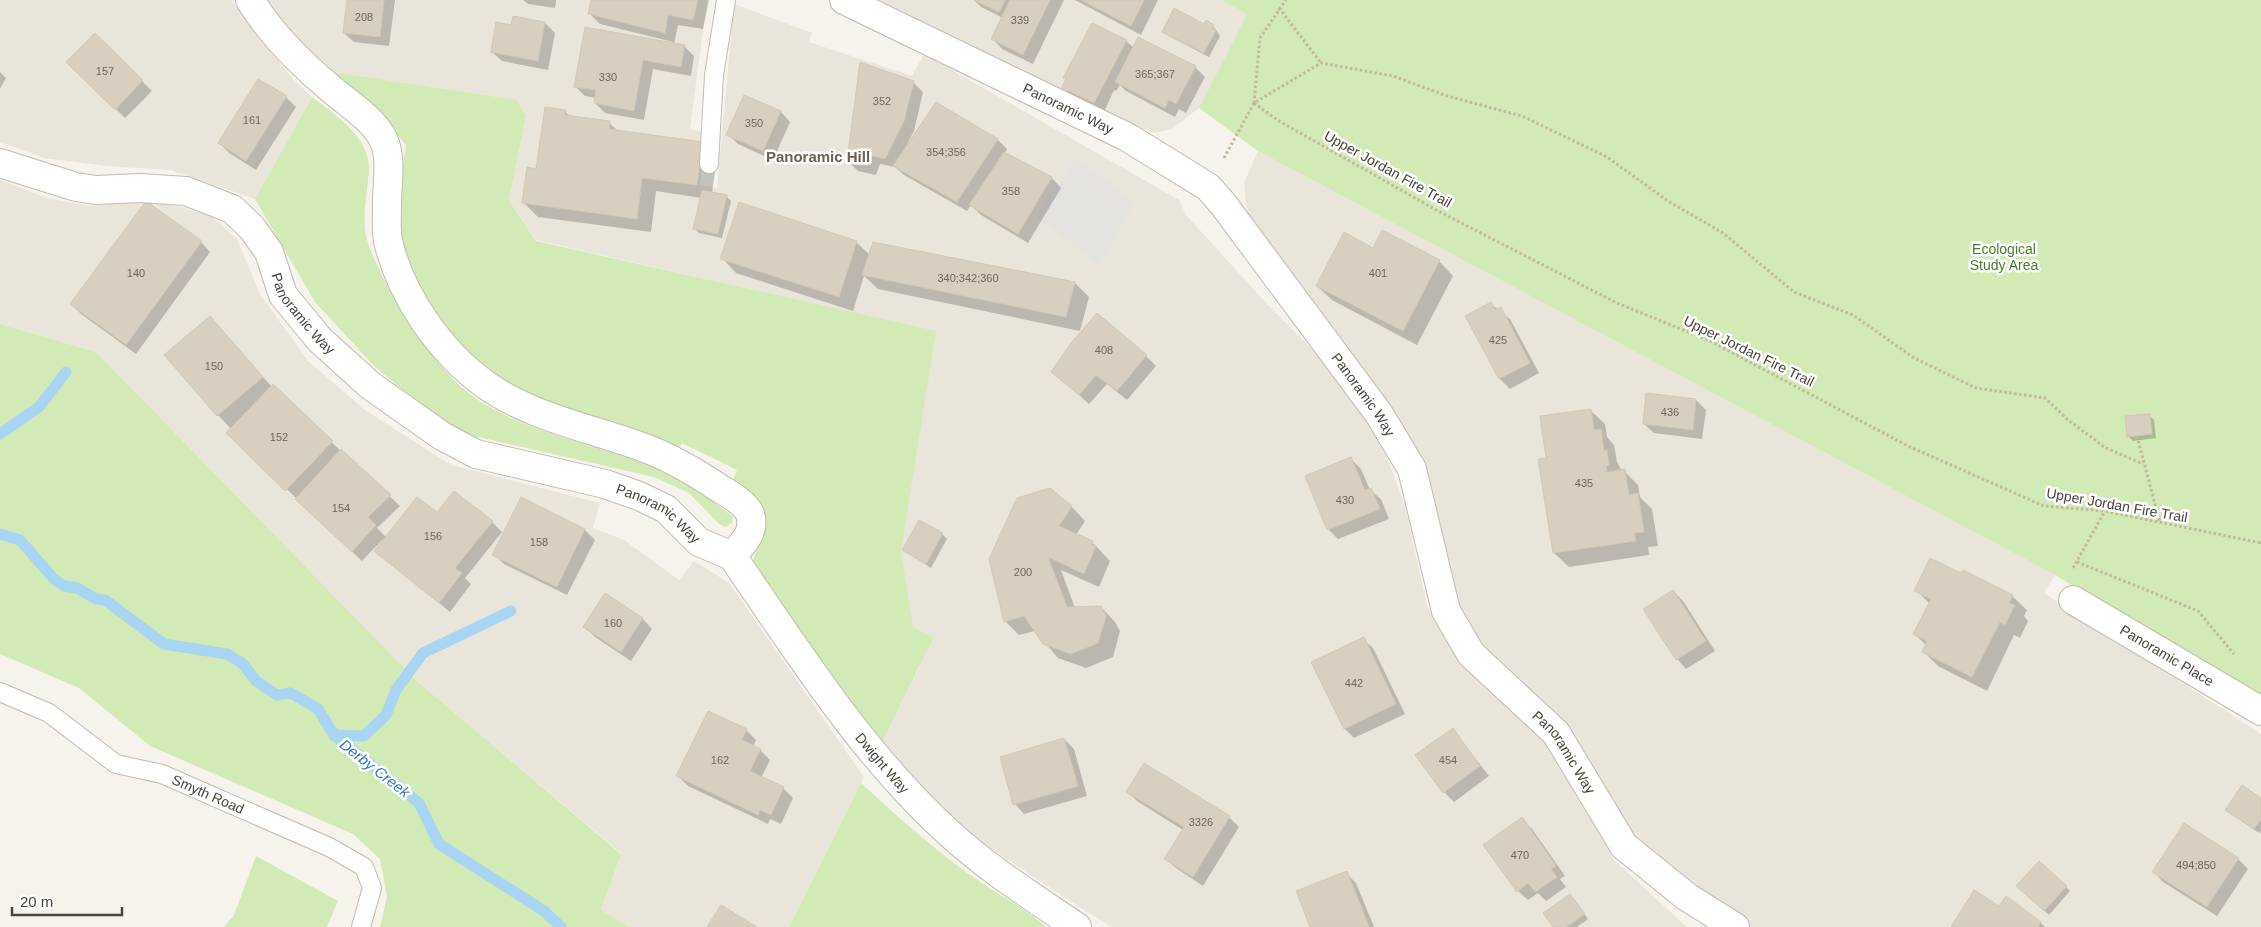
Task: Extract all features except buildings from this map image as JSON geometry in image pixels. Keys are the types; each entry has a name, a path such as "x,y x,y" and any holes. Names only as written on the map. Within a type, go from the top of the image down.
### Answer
{"street":[{"path":"250,0 301,63 370,121 383,137 389,159 388,240 399,274 416,306 447,351 486,385 527,408 652,451 708,480 734,497 749,511 752,523 749,536 732,556"},
{"name":"Panoramic Way","path":"844,0 1127,138 1208,187 1223,204 1379,414 1412,469 1446,611 1471,654 1556,733 1624,846 1687,897 1735,927"},
{"name":"Panoramic Way","path":"0,163 76,187 96,190 140,188 186,191 232,209 252,228 269,252 283,295 320,340 371,386 442,436 476,454 605,484 638,496 666,509 699,542 732,556"},
{"name":"Dwight Way","path":"732,556 874,757 948,833 988,868 1077,927"},
{"name":"Panoramic Place","path":"2073,600 2261,711"}],"lane":[{"path":"709,164 714,75 726,0"},
{"name":"Smyth Road","path":"0,692 49,713 116,764 162,774 329,847 364,867 372,888 361,927"}],"path":[{"path":"1208,187 1254,104 1260,38 1286,0"},
{"path":"1279,8 1321,63"},
{"path":"1254,104 1321,63 1393,76 1448,96 1522,116 1607,157 1668,201 1723,234 1794,292 1853,315 1914,358 1976,388 2045,398 2068,420 2106,448 2143,464"},
{"name":"Upper Jordan Fire Trail","path":"1254,104 1279,121 1438,212 1617,303 1710,341 1908,446 2044,506 2105,512 2261,543"},
{"path":"2137,436 2160,523"},
{"path":"2073,600 2069,574 2105,512"},
{"path":"2076,562 2198,611 2236,657"}],"shaded area":[{"path":"0,0 231,0 290,76 312,97 255,199 171,170 106,166 44,158 0,142"},
{"path":"263,0 707,0 690,129 706,133 700,185 717,188 734,4 812,33 809,42 912,76 924,54 1179,200 1186,215 1267,304 1332,369 1378,434 1405,506 1427,606 1469,672 1508,701 1550,742 1568,770 1614,860 1687,927 1112,927 1081,908 964,831 880,747 920,666 845,311 536,240 509,200 526,116 325,71"},
{"path":"873,0 1221,0 1247,14 1199,108 1172,129 1152,133"},
{"path":"1258,151 2055,575 2044,593 2261,734 2261,927 1749,927 1691,892 1634,843 1479,650 1455,605 1438,529 1299,288 1247,213 1244,183"},
{"path":"1076,159 1135,202 1099,266 1036,215"},
{"path":"0,180 47,198 90,206 156,200 211,216 237,239 260,294 308,361 365,410 451,465 600,503 593,528 624,540 679,580 694,561 729,583 864,777 789,927 629,927 601,911 621,853 417,681 96,352 0,324"}],"green space":[{"name":"Ecological Study Area","path":"1221,0 2261,0 2261,700 2055,575 1258,151 1199,108 1247,14"},
{"path":"325,71 516,100 526,116 509,200 536,241 936,331 901,551 913,627 933,638 880,747 751,568 762,531 731,484 737,470 682,443 676,453 560,410 524,393 491,373 461,348 435,316 415,278 400,241 398,225 399,202 406,145 383,117"},
{"path":"312,97 349,127 363,146 369,168 365,227 374,259 408,321 424,345 454,380 494,410 518,421 642,463 666,474 723,509 733,517 732,523 725,527 719,524 689,493 654,477 474,436 435,417 374,366 315,302 255,199"},
{"path":"0,324 96,352 417,681 621,854 601,910 629,927 380,927 387,897 380,859 353,834 150,746 79,688 0,654"},
{"path":"861,783 914,831 956,864 1046,927 789,927"},
{"path":"256,856 338,901 327,927 224,927 234,915"}],"waterway":[{"path":"0,434 39,407 66,372"},
{"name":"Derby Creek","path":"0,534 20,540 54,579 64,586 77,588 96,599 105,600 164,644 227,654 242,663 256,681 277,695 291,693 318,709 334,735 419,803 439,844 544,911 561,927"},
{"path":"334,735 364,736 386,715 396,690 423,653 511,611"}],"district":[{"name":"Panoramic Hill","path":"818,156"}]}
